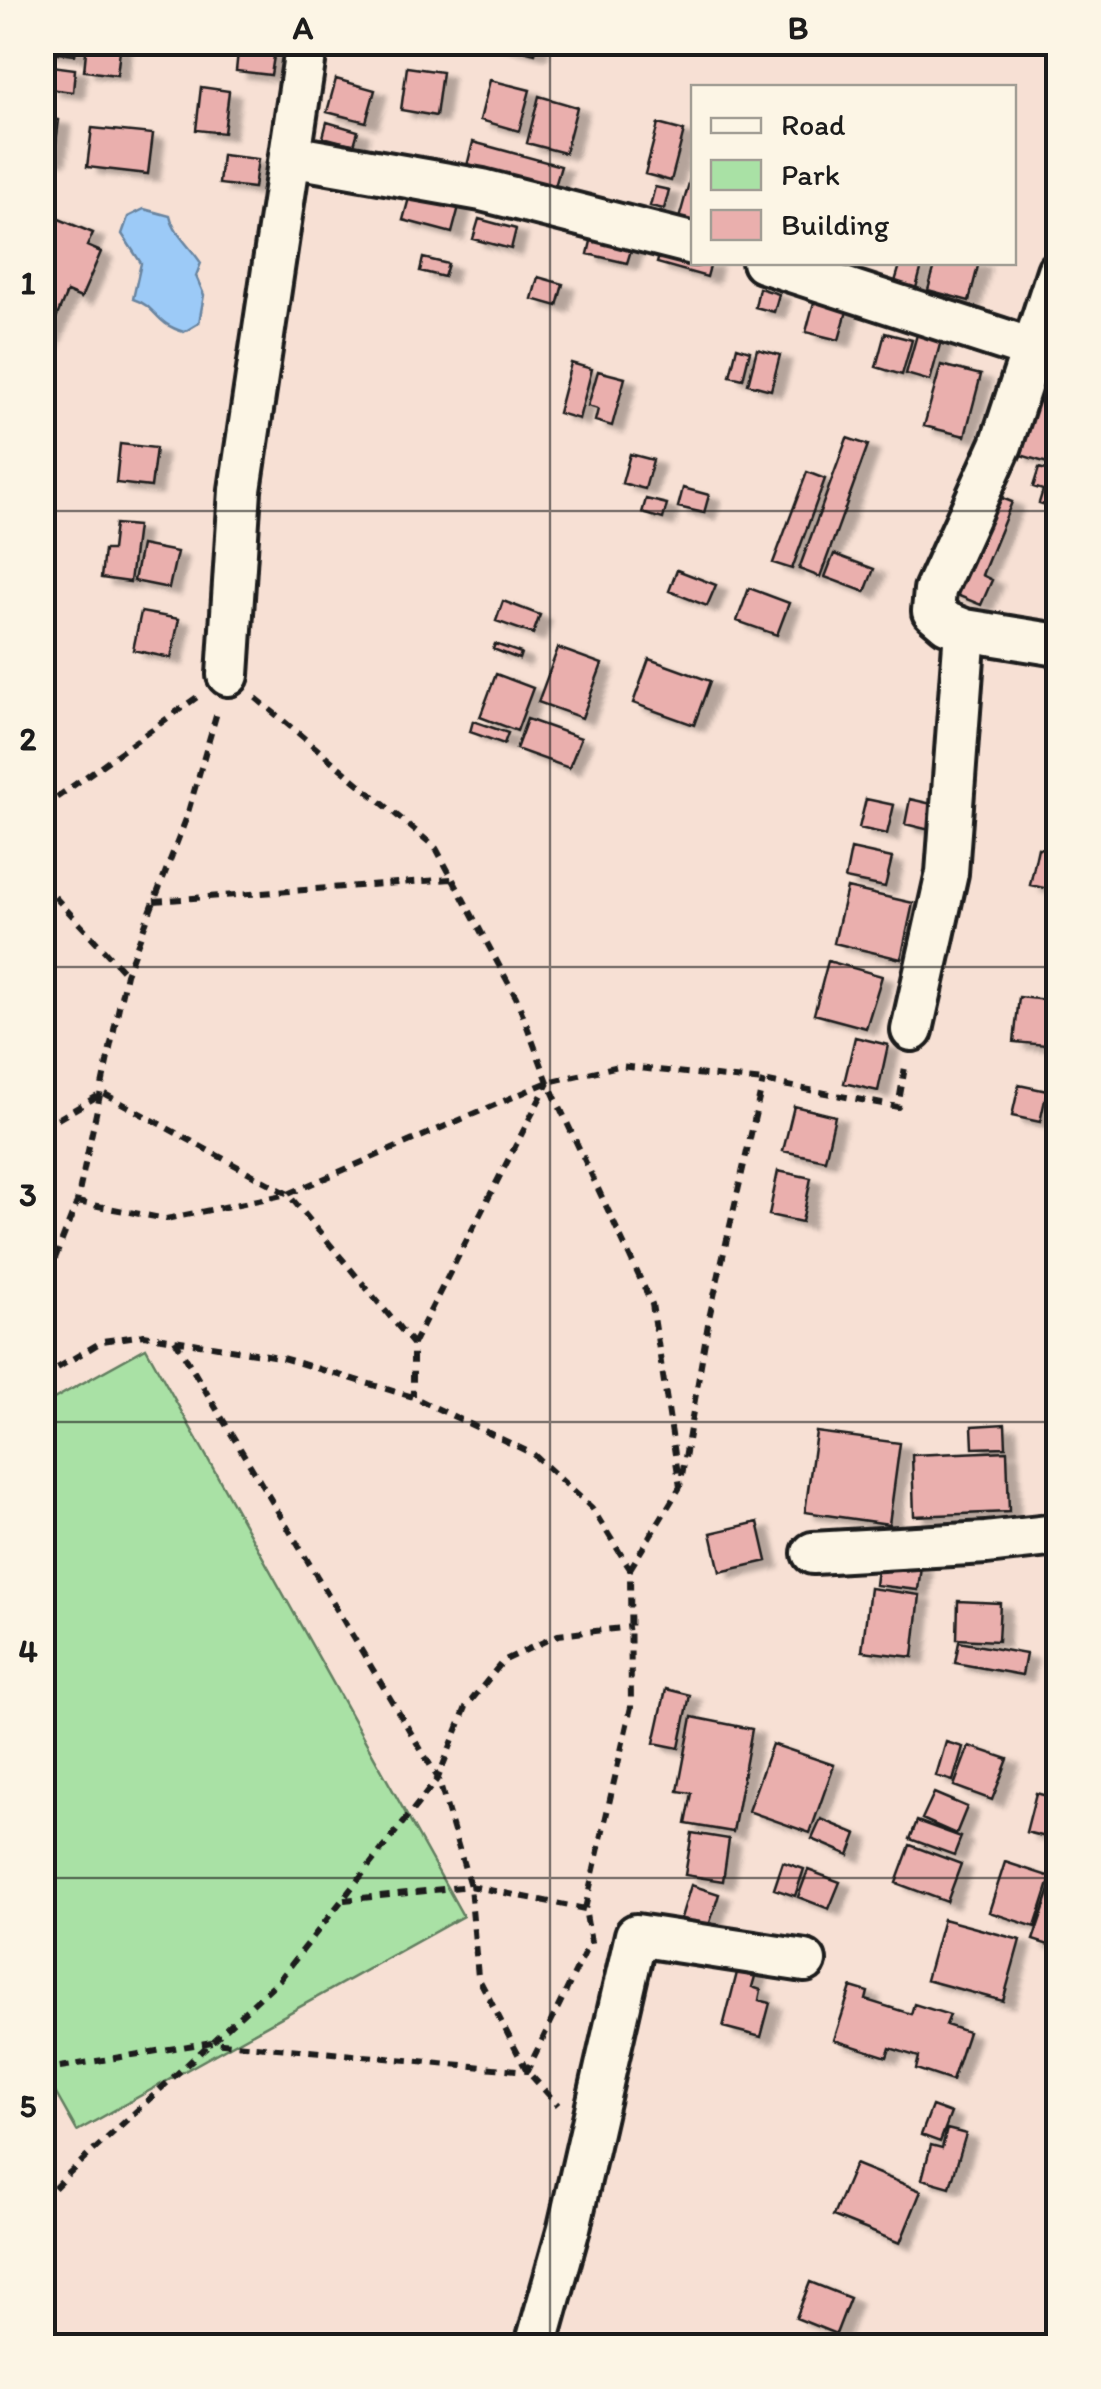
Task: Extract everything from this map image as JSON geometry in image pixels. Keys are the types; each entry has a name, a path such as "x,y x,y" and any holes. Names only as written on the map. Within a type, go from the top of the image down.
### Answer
{"street":[{"path":"228,674 240,490 307,42"},
{"path":"290,156 482,190 691,243"},
{"path":"772,265 1035,350"},
{"path":"1058,270 1001,445 935,590 933,611 947,623 965,630 1058,645"},
{"path":"912,1030 947,873 965,630"},
{"path":"813,1553 1058,1535"},
{"path":"536,2346 569,2228 636,1935 804,1961"}],"path":[{"path":"42,808 228,674"},
{"path":"228,674 436,848 516,997 548,1082 652,1304 680,1487"},
{"path":"42,1292 77,1202 126,974 186,819 228,674"},
{"path":"154,902 452,879"},
{"path":"42,882 126,974"},
{"path":"77,1202 166,1219 288,1194 548,1082 619,1066 763,1081 898,1107 912,1030"},
{"path":"630,1569 680,1487 709,1318 763,1081"},
{"path":"413,1396 413,1344 548,1082"},
{"path":"103,1093 288,1194 413,1344"},
{"path":"42,1128 103,1093"},
{"path":"42,1377 103,1341 144,1335 279,1357 413,1396 533,1454 592,1508 630,1569 632,1707 585,1908 589,1944 624,1988"},
{"path":"174,1340 438,1778 470,1886 478,1977 527,2072 590,2139"},
{"path":"42,2202 280,1979 438,1778 466,1707 503,1661 558,1635 631,1627"},
{"path":"342,1900 470,1886 585,1908"},
{"path":"527,2072 589,1944"},
{"path":"42,2070 212,2042 527,2072"}],"green space":[{"path":"146,1348 463,1916 77,2131 42,2069 43,1405"}],"water":[{"path":"144,209 170,216 201,263 196,276 204,295 199,323 184,332 166,324 133,299 141,263 122,234 128,217"}],"building":[{"path":"42,42 77,42 75,55 42,51"},
{"path":"87,42 121,42 117,75 84,71"},
{"path":"239,42 276,44 271,75 236,71"},
{"path":"491,42 538,42 535,53"},
{"path":"52,66 75,69 73,92 49,89"},
{"path":"407,67 442,72 436,116 401,110"},
{"path":"336,79 375,90 366,122 327,112"},
{"path":"490,80 530,90 519,131 480,120"},
{"path":"201,87 229,91 224,133 196,130"},
{"path":"539,96 577,107 565,153 527,143"},
{"path":"42,118 59,120 54,158 42,157"},
{"path":"327,122 358,131 354,145 323,137"},
{"path":"658,124 684,131 671,181 645,174"},
{"path":"92,128 153,134 148,174 87,167"},
{"path":"473,142 561,166 553,193 466,170"},
{"path":"222,155 258,159 254,188 219,184"},
{"path":"691,176 691,229 677,226"},
{"path":"412,187 461,199 452,233 403,220"},
{"path":"655,187 669,190 664,209 650,206"},
{"path":"42,212 93,233 87,246 101,252 81,298 67,292 42,352"},
{"path":"479,219 516,229 511,249 473,239"},
{"path":"592,237 632,247 627,263 588,254"},
{"path":"662,245 691,260 691,265 710,265 707,277 657,263"},
{"path":"423,258 448,264 444,277 420,271"},
{"path":"900,265 922,265 916,288 895,282"},
{"path":"935,265 978,265 969,301 928,290"},
{"path":"538,277 563,284 557,306 532,299"},
{"path":"759,288 779,294 774,312 755,307"},
{"path":"814,302 847,311 839,340 806,332"},
{"path":"918,331 942,337 930,381 906,374"},
{"path":"885,333 912,340 902,375 876,367"},
{"path":"737,347 750,351 743,379 730,376"},
{"path":"757,349 780,355 771,390 748,384"},
{"path":"571,363 592,369 579,419 558,413"},
{"path":"941,365 981,375 965,436 924,426"},
{"path":"598,371 625,378 612,426 595,421 598,409 588,406"},
{"path":"1032,399 1058,407 1058,466 1017,454"},
{"path":"847,438 868,445 820,577 799,569"},
{"path":"120,444 156,448 151,487 116,483"},
{"path":"630,454 653,460 645,489 622,483"},
{"path":"1039,468 1058,473 1058,509 1039,503 1043,490 1033,487"},
{"path":"807,472 825,479 792,569 773,563"},
{"path":"683,488 709,495 704,513 678,507"},
{"path":"987,492 1012,502 982,575 992,580 981,605 947,591"},
{"path":"646,499 667,504 663,519 642,513"},
{"path":"115,524 137,526 130,582 101,578 104,550 112,550"},
{"path":"141,545 177,552 169,588 134,581"},
{"path":"834,554 874,569 865,592 825,577"},
{"path":"677,570 716,585 707,606 669,591"},
{"path":"749,588 789,603 777,635 737,621"},
{"path":"503,601 540,615 533,634 496,621"},
{"path":"141,612 179,619 171,658 133,650"},
{"path":"495,644 521,653 519,659 493,649"},
{"path":"558,648 602,664 582,718 538,702"},
{"path":"649,659 710,681 694,725 633,703"},
{"path":"496,674 533,688 517,731 480,717"},
{"path":"527,719 581,738 569,768 516,749"},
{"path":"473,721 508,733 504,744 470,732"},
{"path":"1057,795 1058,891 1030,885 1038,848 1046,849"},
{"path":"866,799 894,805 887,834 859,828"},
{"path":"910,799 936,805 930,830 905,824"},
{"path":"851,849 892,858 885,887 845,879"},
{"path":"847,888 913,903 901,959 834,943"},
{"path":"828,961 882,976 866,1028 814,1014"},
{"path":"1019,997 1058,1001 1056,1046 1014,1042"},
{"path":"855,1037 888,1045 878,1091 844,1083"},
{"path":"1019,1085 1047,1091 1040,1122 1012,1116"},
{"path":"794,1106 835,1116 825,1160 783,1151"},
{"path":"778,1171 811,1178 802,1222 769,1215"},
{"path":"1005,1424 1006,1447 973,1448 972,1426"},
{"path":"816,1432 900,1443 889,1524 805,1512"},
{"path":"1049,1449 1058,1449 1058,1467 1050,1468"},
{"path":"1007,1451 1009,1512 914,1516 912,1455"},
{"path":"758,1522 767,1561 720,1572 711,1533"},
{"path":"878,1561 921,1566 918,1590 875,1585"},
{"path":"870,1588 920,1595 913,1657 862,1651"},
{"path":"958,1601 1000,1603 998,1641 957,1639"},
{"path":"959,1642 1026,1654 1022,1675 955,1663"},
{"path":"666,1689 690,1695 679,1748 654,1743"},
{"path":"692,1717 752,1729 733,1832 686,1824 692,1793 678,1791"},
{"path":"946,1742 963,1747 953,1781 936,1776"},
{"path":"772,1744 834,1765 810,1833 748,1811"},
{"path":"969,1746 1008,1759 992,1800 954,1786"},
{"path":"934,1793 967,1807 956,1834 922,1819"},
{"path":"1036,1793 1058,1799 1058,1840 1026,1832"},
{"path":"821,1819 857,1834 849,1855 812,1839"},
{"path":"917,1821 961,1837 954,1855 910,1839"},
{"path":"692,1833 729,1839 723,1881 685,1875"},
{"path":"910,1845 961,1864 947,1902 896,1883"},
{"path":"783,1862 804,1869 795,1896 774,1889"},
{"path":"1005,1862 1051,1877 1035,1927 989,1912"},
{"path":"808,1870 840,1882 829,1909 798,1897"},
{"path":"1054,1878 1058,1879 1058,1948 1033,1940"},
{"path":"691,1885 719,1894 708,1929 680,1921"},
{"path":"943,1919 1020,1940 1003,2001 926,1980"},
{"path":"738,1969 756,1973 752,1987 761,1990 759,2000 770,2003 761,2037 723,2027"},
{"path":"851,1987 868,1992 866,2000 911,2014 914,2004 950,2015 946,2025 968,2032 952,2081 916,2069 919,2057 890,2048 887,2057 834,2040"},
{"path":"932,2106 951,2113 940,2142 921,2135"},
{"path":"947,2129 966,2134 950,2187 922,2179 931,2145 942,2148"},
{"path":"855,2164 921,2191 900,2243 833,2216"},
{"path":"810,2282 850,2298 836,2334 796,2318"}]}
